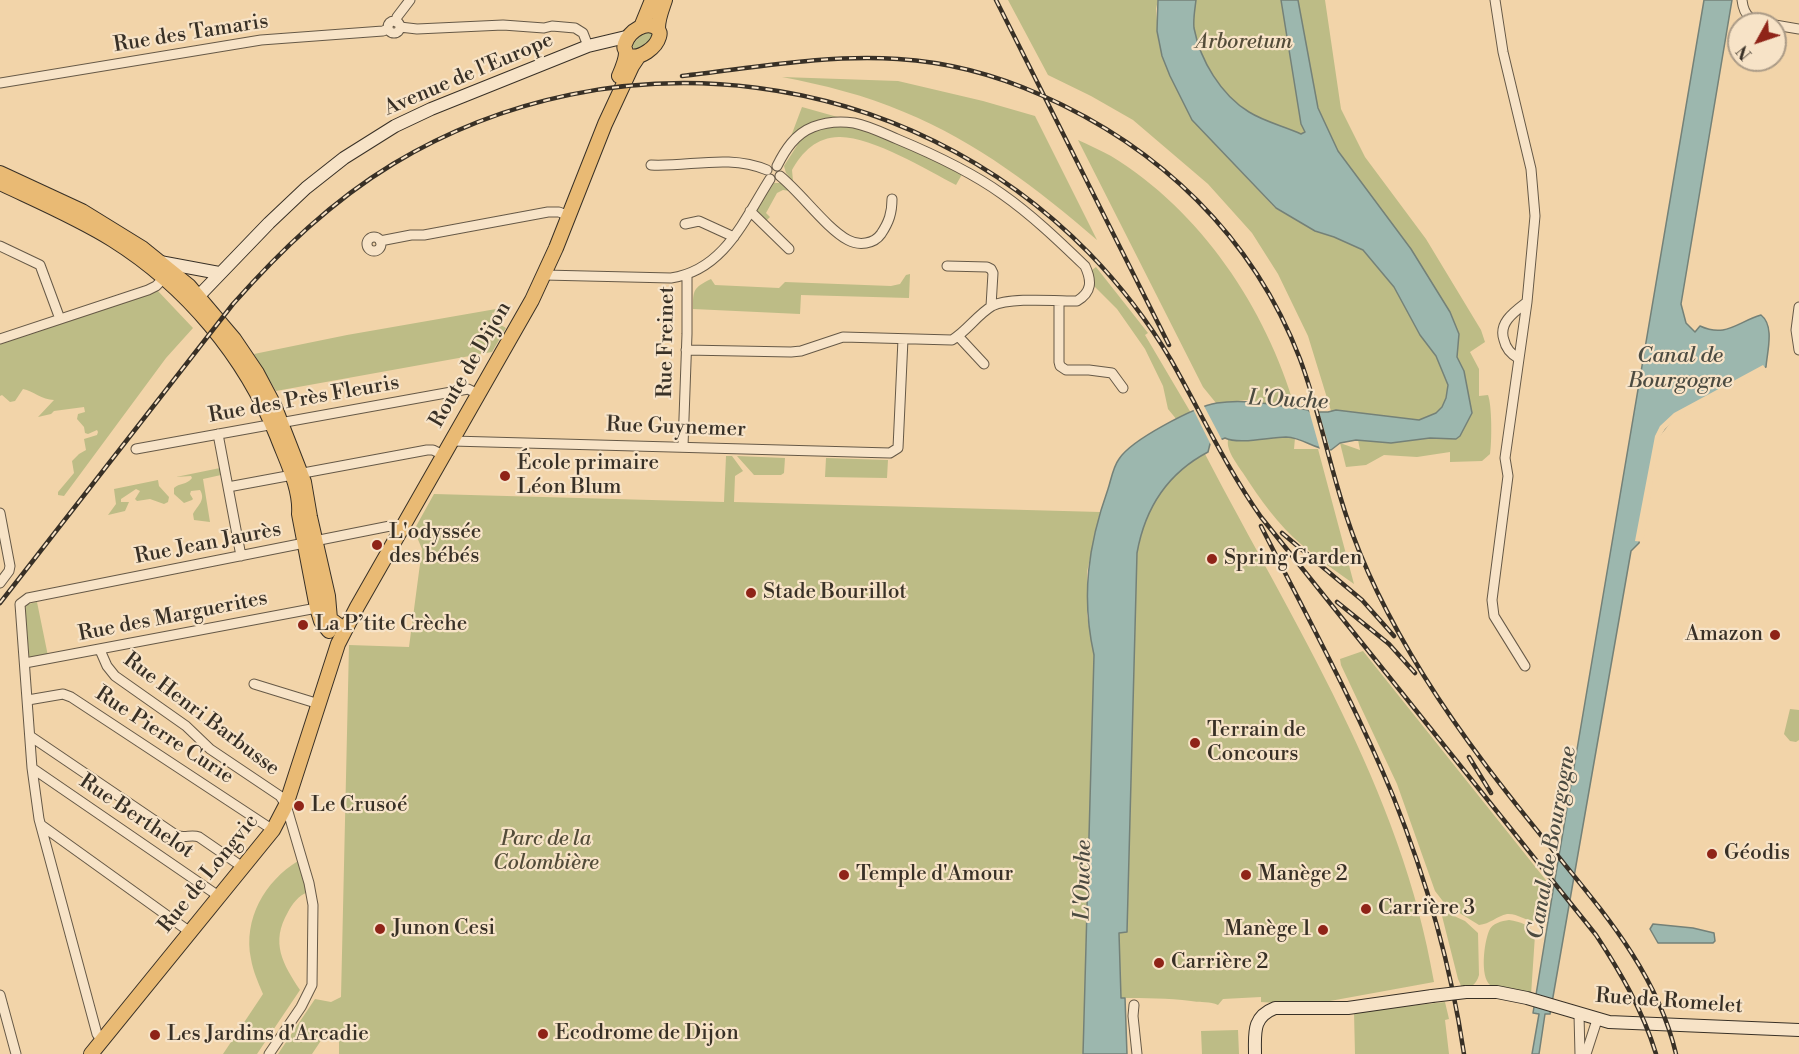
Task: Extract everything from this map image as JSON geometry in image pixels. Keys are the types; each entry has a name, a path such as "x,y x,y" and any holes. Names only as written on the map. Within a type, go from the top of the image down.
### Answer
{"main road":[{"path":"635,31 652,0"},
{"path":"604,42 630,54 657,42 665,0"},
{"path":"635,31 649,24 658,29"},
{"name":"Avenue de l'Europe","path":"195,300 219,273 306,188 344,158 386,132 431,109 588,46 635,31"},
{"name":"Route de Dijon","path":"343,634 443,455 520,324 544,275 612,110 613,92 630,54 625,42 635,31"},
{"path":"0,173 82,211 121,234 165,270 234,339 252,366 296,474 311,542 328,597 322,607 343,634"},
{"path":"0,183 96,230 134,255 165,270 219,273"},
{"name":"Rue de Longvic","path":"91,1054 273,830 286,805 328,671 343,634"},
{"name":"Rue de Romelet","path":"1255,1054 1256,1025 1266,1011 1275,1008 1348,1008 1466,992 1497,992 1527,998 1597,1020 1637,1024 1799,1030"}],"street":[{"path":"410,0 397,17 398,24 417,29 503,24 543,28 575,27 583,33 588,46"},
{"path":"1495,0 1499,32 1528,152 1533,185 1534,245 1505,458 1508,476 1492,600 1494,616 1525,666"},
{"name":"Rue des Tamaris","path":"0,83 261,40 383,31 388,29 391,22 398,24"},
{"path":"686,350 791,352 801,351 843,337 952,340 991,306 1008,301 1077,301 1085,297 1091,286 1085,266 1029,215 980,180 937,156 879,131 845,122 814,127 795,139 787,148 778,171"},
{"path":"651,165 671,166 715,160 756,165 768,175"},
{"path":"544,275 671,278 687,275 719,256 734,237 750,211 768,175 770,166 778,171 841,235 854,243 869,243 881,235 892,214 892,200"},
{"path":"750,211 789,249"},
{"path":"380,241 548,212 559,212 569,216"},
{"path":"685,224 699,221 734,237"},
{"path":"0,246 40,266 60,319"},
{"path":"947,266 991,269 993,273 991,306"},
{"path":"0,339 148,290 156,286 165,270"},
{"name":"Rue Freinet","path":"682,446 687,275"},
{"path":"1059,301 1060,366 1066,370 1112,373 1123,388"},
{"path":"1518,358 1511,355 1502,334 1503,325 1527,302"},
{"path":"1799,307 1796,330 1799,350"},
{"path":"958,336 984,364"},
{"name":"Rue Guynemer","path":"452,441 890,453 898,448 903,339"},
{"name":"Rue des Près Fleuris","path":"136,449 468,389 478,394"},
{"path":"219,434 241,556"},
{"path":"228,487 427,450 443,455"},
{"path":"0,513 10,562 9,571 0,583"},
{"name":"Rue Jean Jaurès","path":"25,663 20,604 28,598 390,526 400,531"},
{"name":"Rue des Marguerites","path":"25,663 322,607"},
{"name":"Rue Henri Barbusse","path":"100,650 114,676 186,726 210,749 280,796 286,805"},
{"path":"25,663 32,768 40,825 97,1034 102,1041"},
{"path":"254,684 319,704"},
{"name":"Rue Pierre Curie","path":"28,700 63,694 71,697 273,830"},
{"path":"30,736 176,835 199,837 244,868"},
{"name":"Rue Berthelot","path":"32,768 220,897"},
{"path":"269,1054 301,1007 312,985 313,905 309,882 286,805"},
{"path":"40,825 190,932"},
{"path":"0,995 16,1054"},
{"path":"1134,1005 1137,1054"},
{"path":"1579,1015 1580,1054"},
{"path":"1586,1054 1597,1020"}],"green space":[{"path":"1008,0 1158,0 1156,9 1159,44 1170,76 1192,120 1275,208 1315,231 1363,250 1394,287 1420,335 1436,356 1448,385 1442,407 1436,413 1419,420 1331,411 1308,336 1278,274 1252,233 1208,184 1133,120 1048,75"},
{"name":"Arboretum","path":"1196,0 1281,0 1305,133 1301,134 1255,115 1229,96 1213,76 1201,52 1194,25"},
{"path":"1298,0 1325,0 1341,109 1365,157 1426,239 1481,330 1485,342 1470,352 1479,369 1479,396 1488,395 1490,407 1490,454 1482,461 1450,462 1450,452 1417,457 1384,455 1366,465 1346,467 1340,443 1360,450 1358,440 1391,443 1430,438 1456,439 1460,436 1472,413 1464,371 1364,188 1338,151 1318,108"},
{"path":"644,32 652,32 653,36 644,47 635,51 632,45"},
{"path":"782,77 898,81 1035,116 1097,240 1006,168 957,137 889,106 828,87"},
{"path":"802,107 873,127 965,169 956,185 882,148 852,138 839,137 817,143 805,152 792,170 793,181 786,173 784,166 798,144 790,139"},
{"path":"1078,140 1111,156 1144,179 1174,205 1201,234 1226,265 1267,334 1295,408 1247,400 1216,403 1203,387"},
{"path":"774,183 781,183 790,191 783,190 777,193 766,213 770,217 766,221 756,210"},
{"path":"1096,267 1148,333 1145,335 1191,413 1177,420 1168,409 1163,386 1145,349 1117,309 1094,286 1092,270"},
{"path":"910,274 909,298 801,295 800,314 693,309 695,290 711,279 715,285 779,288 785,282 891,286 900,284 906,275"},
{"path":"157,290 193,328 166,358 64,496 58,495 74,473 72,461 86,450 84,439 97,435 98,432 97,430 85,433 84,427 77,419 78,414 85,412 84,407 54,411 38,417 54,400 23,389 15,401 10,402 2,395 0,396 0,343"},
{"path":"496,309 496,312 492,313 496,325 506,328 492,352 276,391 254,354 347,335"},
{"path":"1295,438 1294,449 1318,449 1354,584 1314,555 1285,529 1249,483 1232,457 1228,444 1228,440"},
{"path":"1205,454 1308,645 1371,775 1397,842 1419,911 1434,982 1308,1005 1261,1002 1261,997 1223,999 1218,1005 1174,999 1121,998 1119,932 1127,932 1137,553 1145,522 1159,495 1179,472"},
{"name":"Parc de la Colombière","path":"726,456 732,456 743,471 735,476 734,502 1100,512 1087,572 1087,615 1094,655 1083,1054 339,1054 339,1037 324,1036 312,1054 278,1054 315,999 331,1002 341,997 349,645 409,647 422,549 414,530 434,494 724,502"},
{"path":"737,456 785,458 784,473 754,475"},
{"path":"826,458 888,460 887,478 825,477"},
{"path":"220,468 221,475 203,479 210,522 194,520 193,514 201,502 202,494 200,490 191,491 193,499 184,503 174,494 174,488 192,478 191,476 176,477"},
{"path":"158,480 159,486 169,497 168,502 164,504 150,499 137,501 135,499 140,491 136,489 121,499 121,502 129,502 125,511 108,515 116,504 114,489"},
{"path":"37,602 48,656 33,659 29,656 25,608 28,604"},
{"path":"1363,651 1549,884 1535,921 1507,914 1479,925 1445,904 1435,891 1397,784 1341,665 1340,659"},
{"path":"1790,709 1799,710 1799,740 1796,742 1790,741 1784,734"},
{"path":"298,861 308,892 299,898 290,909 283,923 279,943 288,971 300,990 257,1054 223,1054 263,994 254,972 249,944 250,930 259,903 276,879"},
{"path":"1443,911 1465,921 1478,933 1479,975 1471,986 1462,988 1458,979 1442,916"},
{"path":"1509,920 1524,924 1535,935 1531,995 1490,985 1487,981 1484,951 1490,928"},
{"path":"1445,1002 1449,1019 1445,1020 1449,1054 1355,1054 1354,1012"},
{"path":"1238,1030 1239,1054 1202,1054 1201,1031"}],"water":[{"path":"1158,0 1196,0 1194,25 1197,40 1213,76 1229,96 1249,112 1301,134 1305,132 1301,124 1281,0 1298,0 1318,108 1338,151 1411,249 1450,312 1459,334 1457,357 1464,371 1472,413 1460,436 1456,439 1430,438 1391,443 1356,440 1340,443 1331,450 1286,437 1246,441 1225,438 1210,444 1208,452 1181,470 1160,493 1146,521 1137,553 1127,932 1119,933 1121,998 1125,998 1127,1054 1083,1054 1094,655 1087,592 1091,551 1101,510 1117,462 1136,443 1164,425 1217,403 1251,402 1310,412 1336,410 1419,420 1436,413 1442,407 1448,385 1436,356 1420,335 1394,287 1363,250 1315,231 1276,208 1192,120 1162,56 1157,31"},
{"name":"Canal de Bourgogne","path":"1704,0 1732,0 1730,12 1727,12 1727,30 1681,304 1686,323 1695,332 1700,326 1724,330 1761,315 1769,332 1766,367 1676,415 1658,437 1639,543 1631,551 1550,1014 1545,1014 1539,1054 1532,1054 1539,1014 1533,1013"},
{"path":"1653,924 1693,928 1714,933 1715,941 1713,943 1658,943 1650,929"}],"pier":[{"path":"1763,365 1767,370 1677,418 1665,429 1660,437 1643,542 1635,541 1655,436 1660,426 1674,413"},
{"path":"1203,404 1223,442 1212,447 1193,409"},
{"path":"1308,407 1318,409 1331,453 1321,453"}],"railway":[{"path":"996,0 1169,345"},
{"path":"682,76 844,58 898,59 935,63 971,71 1024,88 1084,116 1125,141 1197,200 1229,235 1256,273 1280,314 1307,378 1353,536 1370,577 1401,638 1469,743 1591,897 1626,945 1656,997 1676,1054"},
{"path":"0,603 233,304 328,210 393,164 480,121 571,95 663,84 756,88 847,107 935,141 1016,190 1089,253 1112,278 1143,317 1162,346 1225,459 1261,517 1596,935 1630,993 1645,1023 1656,1054"},
{"path":"1261,526 1363,728 1405,827 1427,890 1445,955 1464,1054"},
{"path":"1282,533 1362,600 1394,636"},
{"path":"1337,602 1389,644 1415,673"},
{"path":"1469,757 1491,793"}],"place":[{"name":"École primaire Léon Blum","path":"505,476"},
{"name":"L'odyssée des bébés","path":"377,545"},
{"name":"Spring Garden","path":"1212,559"},
{"name":"Stade Bourillot","path":"751,593"},
{"name":"La P’tite Crèche","path":"303,625"},
{"name":"Amazon","path":"1775,635"},
{"name":"Terrain de Concours","path":"1195,743"},
{"name":"Le Crusoé","path":"299,806"},
{"name":"Géodis","path":"1712,854"},
{"name":"Temple d'Amour","path":"844,875"},
{"name":"Manège 2","path":"1246,875"},
{"name":"Carrière 3","path":"1366,909"},
{"name":"Junon Cesi","path":"380,929"},
{"name":"Manège 1","path":"1323,930"},
{"name":"Carrière 2","path":"1159,963"},
{"name":"Ecodrome de Dijon","path":"543,1034"},
{"name":"Les Jardins d'Arcadie","path":"155,1035"}],"water label":[{"name":"L'Ouche","path":"1288,401"},
{"name":"L'Ouche","path":"1084,880"}]}
